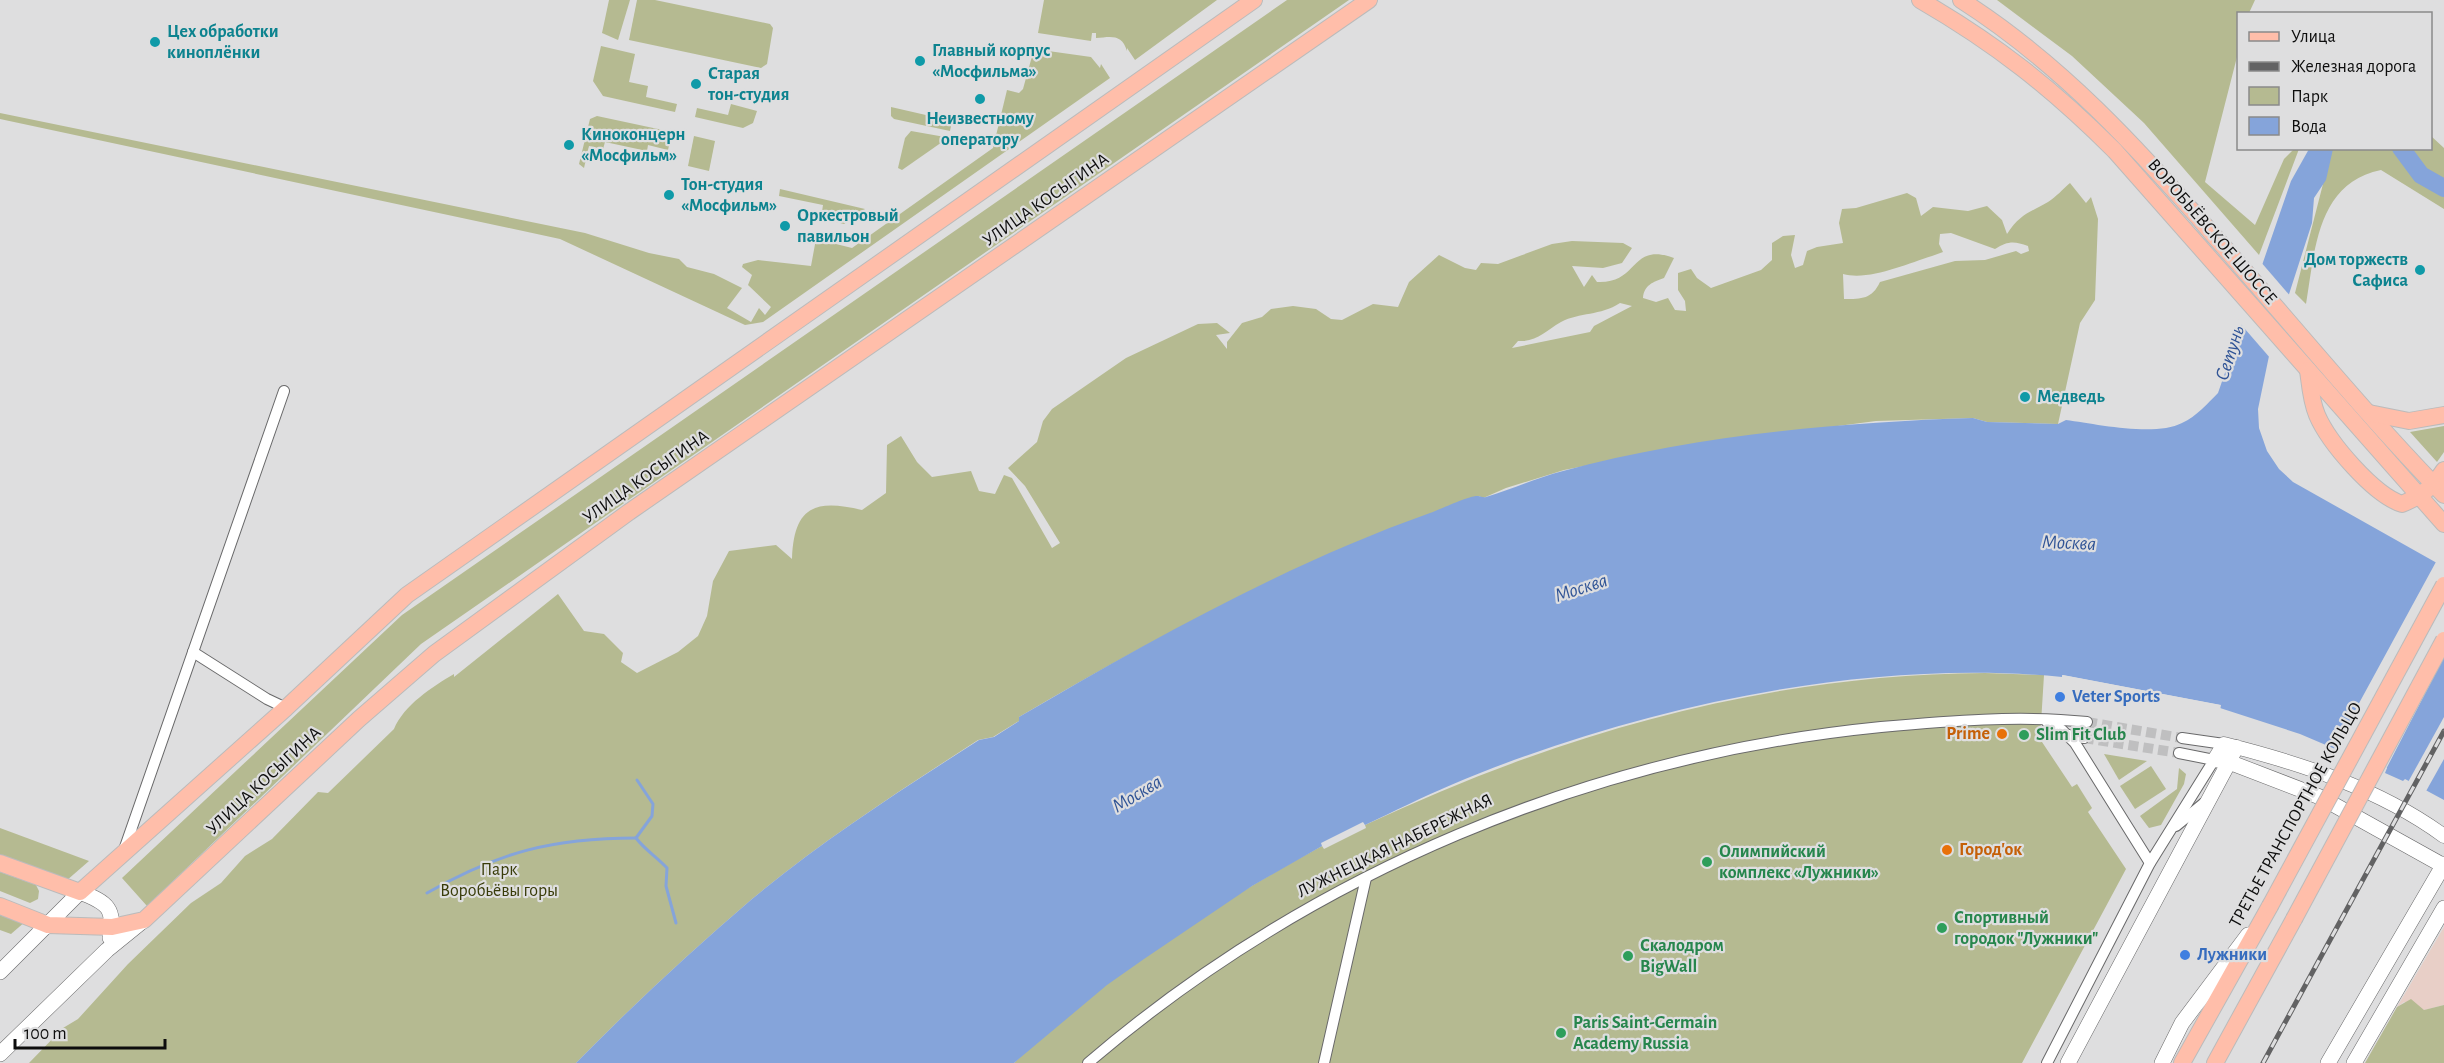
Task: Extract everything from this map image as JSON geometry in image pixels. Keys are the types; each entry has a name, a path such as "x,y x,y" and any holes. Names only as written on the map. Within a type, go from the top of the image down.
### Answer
{"main road":[{"path":"0,972 123,852 286,708 407,595 1254,0"},
{"name":"УЛИЦА КОСЫГИНА","path":"0,1054 107,950 144,920 359,719 434,654 629,512 1369,0"},
{"name":"ВОРОБЬЁВСКОЕ ШОССЕ","path":"1920,0 1977,33 2009,56 2077,113 2115,151 2444,524"},
{"name":"ВОРОБЬЁВСКОЕ ШОССЕ","path":"1960,0 2042,59 2103,115 2439,490"},
{"path":"2308,369 2317,415 2324,429 2382,496 2402,504 2439,490 2444,470"},
{"path":"2369,413 2409,421 2426,421 2444,415"},
{"name":"ТРЕТЬЕ ТРАНСПОРТНОЕ КОЛЬЦО","path":"2182,1063 2444,585"},
{"path":"2215,1063 2444,640"},
{"path":"2068,1063 2208,799 2222,761 2320,797 2444,865 2328,1063"},
{"path":"0,863 97,898 110,908 112,927 107,950"},
{"path":"0,906 48,925 112,927 144,920"},
{"path":"2354,1063 2444,908"},
{"path":"2162,1063 2182,1023 2216,975 2265,914"}],"street":[{"path":"123,852 284,391"},
{"path":"193,652 267,699 286,708"},
{"path":"2044,720 2068,735 2086,758 2150,862"},
{"name":"ЛУЖНЕЦКАЯ НАБЕРЕЖНАЯ","path":"1088,1063 1162,1004 1244,947 1366,878 1458,834 1588,785 1679,760 1833,732 1938,722 2044,720 2087,722"},
{"path":"2068,735 2084,738"},
{"path":"2182,738 2230,746 2282,759 2393,805 2444,836"},
{"path":"2047,1063 2150,862 2169,832 2222,761 2230,746"},
{"path":"2179,753 2222,761"},
{"path":"2169,832 2208,799"},
{"path":"1324,1063 1366,878"}],"shaded area":[{"path":"2444,927 2444,1005 2424,1010 2404,1002 2397,1007"}],"green space":[{"path":"609,0 630,0 618,40 602,33"},
{"path":"637,0 655,0 770,24 773,28 767,64 761,68 629,40"},
{"path":"1044,0 1217,0 1135,60 1122,41 1115,37 1096,38 1096,33 1092,33 1091,41 1038,33"},
{"path":"1287,0 1349,0 421,644 147,906 122,878 402,615"},
{"path":"1997,0 2255,0 2249,12 2237,12 2237,57 2205,182 2255,225 2284,159 2293,150 2299,150 2259,255 2144,123 2072,56"},
{"path":"601,46 635,54 629,82 648,86 646,97 677,104 675,112 603,96 593,81"},
{"path":"1034,49 1091,57 1100,68 1101,64 1110,78 763,322 745,325 560,239 0,119 0,113 585,233 649,253 679,259 687,267 714,274 742,288 727,308 751,322 759,308 765,315 771,307 748,285 752,275 742,267 743,264 758,260 811,266 816,239 852,248 993,148 1007,90 1019,93 1023,89"},
{"path":"731,104 757,111 753,123 743,128 695,117 697,108 728,115"},
{"path":"891,107 952,121 950,131 894,119 891,116"},
{"path":"597,116 672,132 668,150 648,145 647,151 605,142 603,149 589,146 584,168 579,164 590,119"},
{"path":"911,131 945,137 945,140 902,170 898,168 905,138"},
{"path":"694,136 715,141 709,171 688,166"},
{"path":"2432,137 2444,148 2444,209 2381,170 2360,177 2344,189 2332,204 2323,222 2317,241 2306,304 2295,293 2332,150 2432,150"},
{"name":"Парк Воробьёвы горы","path":"2070,183 2086,203 2091,197 2098,219 2095,300 2080,323 2058,424 1987,422 1973,418 1876,421 1693,445 1564,470 1506,488 1481,499 1480,496 1360,542 1243,595 1130,654 1019,717 1019,721 993,737 978,740 891,797 806,856 752,899 662,979 576,1063 29,1063 63,1028 78,1019 128,964 191,903 221,883 245,856 272,839 318,792 328,793 394,729 404,712 412,704 454,674 454,677 558,594 584,631 604,634 623,653 621,662 637,673 678,652 698,636 707,616 713,581 729,551 776,545 792,559 797,527 810,511 832,506 862,510 886,493 887,445 901,436 917,462 932,477 971,471 979,491 995,494 1004,475 1012,478 1052,548 1060,543 1025,486 1008,468 1037,442 1043,421 1052,409 1126,358 1198,324 1217,323 1230,333 1216,335 1227,349 1227,342 1242,323 1262,317 1271,309 1293,306 1316,309 1331,319 1342,320 1373,304 1398,307 1409,282 1439,255 1465,268 1476,270 1481,263 1498,264 1552,244 1572,241 1623,243 1632,248 1622,263 1603,268 1572,266 1584,287 1592,275 1597,282 1611,281 1621,277 1649,255 1674,258 1664,278 1647,287 1643,298 1656,302 1668,298 1675,310 1686,311 1685,301 1678,290 1678,273 1691,269 1697,278 1711,288 1761,270 1772,260 1772,243 1783,236 1795,235 1791,255 1795,268 1803,265 1807,251 1843,243 1839,223 1842,209 1856,208 1907,193 1916,198 1921,216 1933,207 1968,211 1987,206 2002,220 2007,234 2021,218 2051,200","holes":["1951,233 1995,249 2007,243 2015,243 2028,246 2029,251 2021,254 2016,251 1985,260 1955,261 1880,282 1874,292 1866,297 1844,299 1843,274 1853,276 1876,273 1943,252 1939,244 1940,234","1620,303 1632,306 1594,326 1590,332 1512,348 1518,341 1536,338 1568,319 1605,310"]},
{"path":"780,189 865,209 844,224 821,218 823,205 779,196"},
{"path":"2444,426 2444,452 2437,462 2410,432"},
{"name":"Олимпийский комплекс «Лужники»","path":"1985,673 2044,675 2040,739 2072,787 2077,784 2092,808 2088,812 2126,869 2022,1063 1014,1063 1121,973 1201,917 1322,846 1324,849 1366,828 1365,825 1440,792 1515,762 1591,737 1667,715 1744,697 1903,676"},
{"path":"2104,754 2147,761 2119,780"},
{"path":"2151,766 2166,789 2135,809 2120,786"},
{"path":"2179,768 2186,774 2184,784 2161,825 2149,828 2140,816 2177,789"},
{"path":"0,828 89,861 66,881 0,857"},
{"path":"0,872 36,885 39,891 38,899 30,903 0,891"},
{"path":"0,912 26,921 11,934 0,930"},
{"path":"2411,999 2424,1010 2444,1005 2444,1063 2365,1063 2397,1007"}],"water":[{"name":"Москва","path":"2308,150 2333,150 2326,180 2314,198 2312,223 2269,356 2258,409 2259,428 2267,451 2279,469 2293,482 2444,567 2444,800 2405,779 2403,781 2385,773 2387,768 2343,747 2340,751 2300,734 2220,708 2220,705 2063,675 2062,677 1987,673 1909,675 1830,682 1751,695 1672,712 1595,733 1521,757 1440,790 1365,825 1363,822 1321,843 1322,846 1252,886 1144,959 1107,985 1014,1063 576,1063 662,979 752,899 806,856 892,797 979,740 994,737 1019,721 1019,717 1118,660 1271,580 1376,533 1468,498 1486,497 1563,471 1612,459 1714,440 1819,427 1973,418 1987,422 2058,424 2066,420 2141,429 2157,429 2182,423 2202,410 2218,393 2291,181"}],"pier":[{"path":"2260,261 2292,298 2271,359 2238,321"},
{"path":"2437,560 2444,564 2444,657 2383,775 2383,769 2344,750 2341,754 2333,751"},
{"path":"2062,675 2221,705 2220,711 2217,707 2062,680"},
{"path":"2444,717 2444,759 2425,793 2407,784"}],"waterway":[{"name":"Сетунь","path":"2402,150 2421,175 2444,188"},
{"path":"637,780 653,804 652,816 636,838 667,868 666,886 676,923"},
{"path":"427,893 478,867 527,850 578,841 636,838"}],"tunnel":[{"path":"2087,722 2182,738"},
{"path":"2084,738 2179,753"}],"railway":[{"path":"2263,1063 2444,731"}],"place":[{"name":"Цех обработки киноплёнки","path":"155,42"},
{"name":"Главный корпус «Мосфильма»","path":"920,61"},
{"name":"Старая тон-студия","path":"696,84"},
{"name":"Неизвестному оператору","path":"980,99"},
{"name":"Киноконцерн «Мосфильм»","path":"569,145"},
{"name":"Тон-студия «Мосфильм»","path":"669,195"},
{"name":"Оркестровый павильон","path":"785,226"},
{"name":"Дом торжеств Сафиса","path":"2420,270"},
{"name":"Медведь","path":"2025,397"},
{"name":"Veter Sports","path":"2060,697"},
{"name":"Prime","path":"2002,734"},
{"name":"Slim Fit Club","path":"2024,735"},
{"name":"Город'ок","path":"1947,850"},
{"name":"Олимпийский комплекс «Лужники»","path":"1707,862"},
{"name":"Спортивный городок \"Лужники\"","path":"1942,928"},
{"name":"Лужники","path":"2185,955"},
{"name":"Скалодром BigWall","path":"1628,956"},
{"name":"Paris Saint-Germain Academy Russia","path":"1561,1033"}]}
